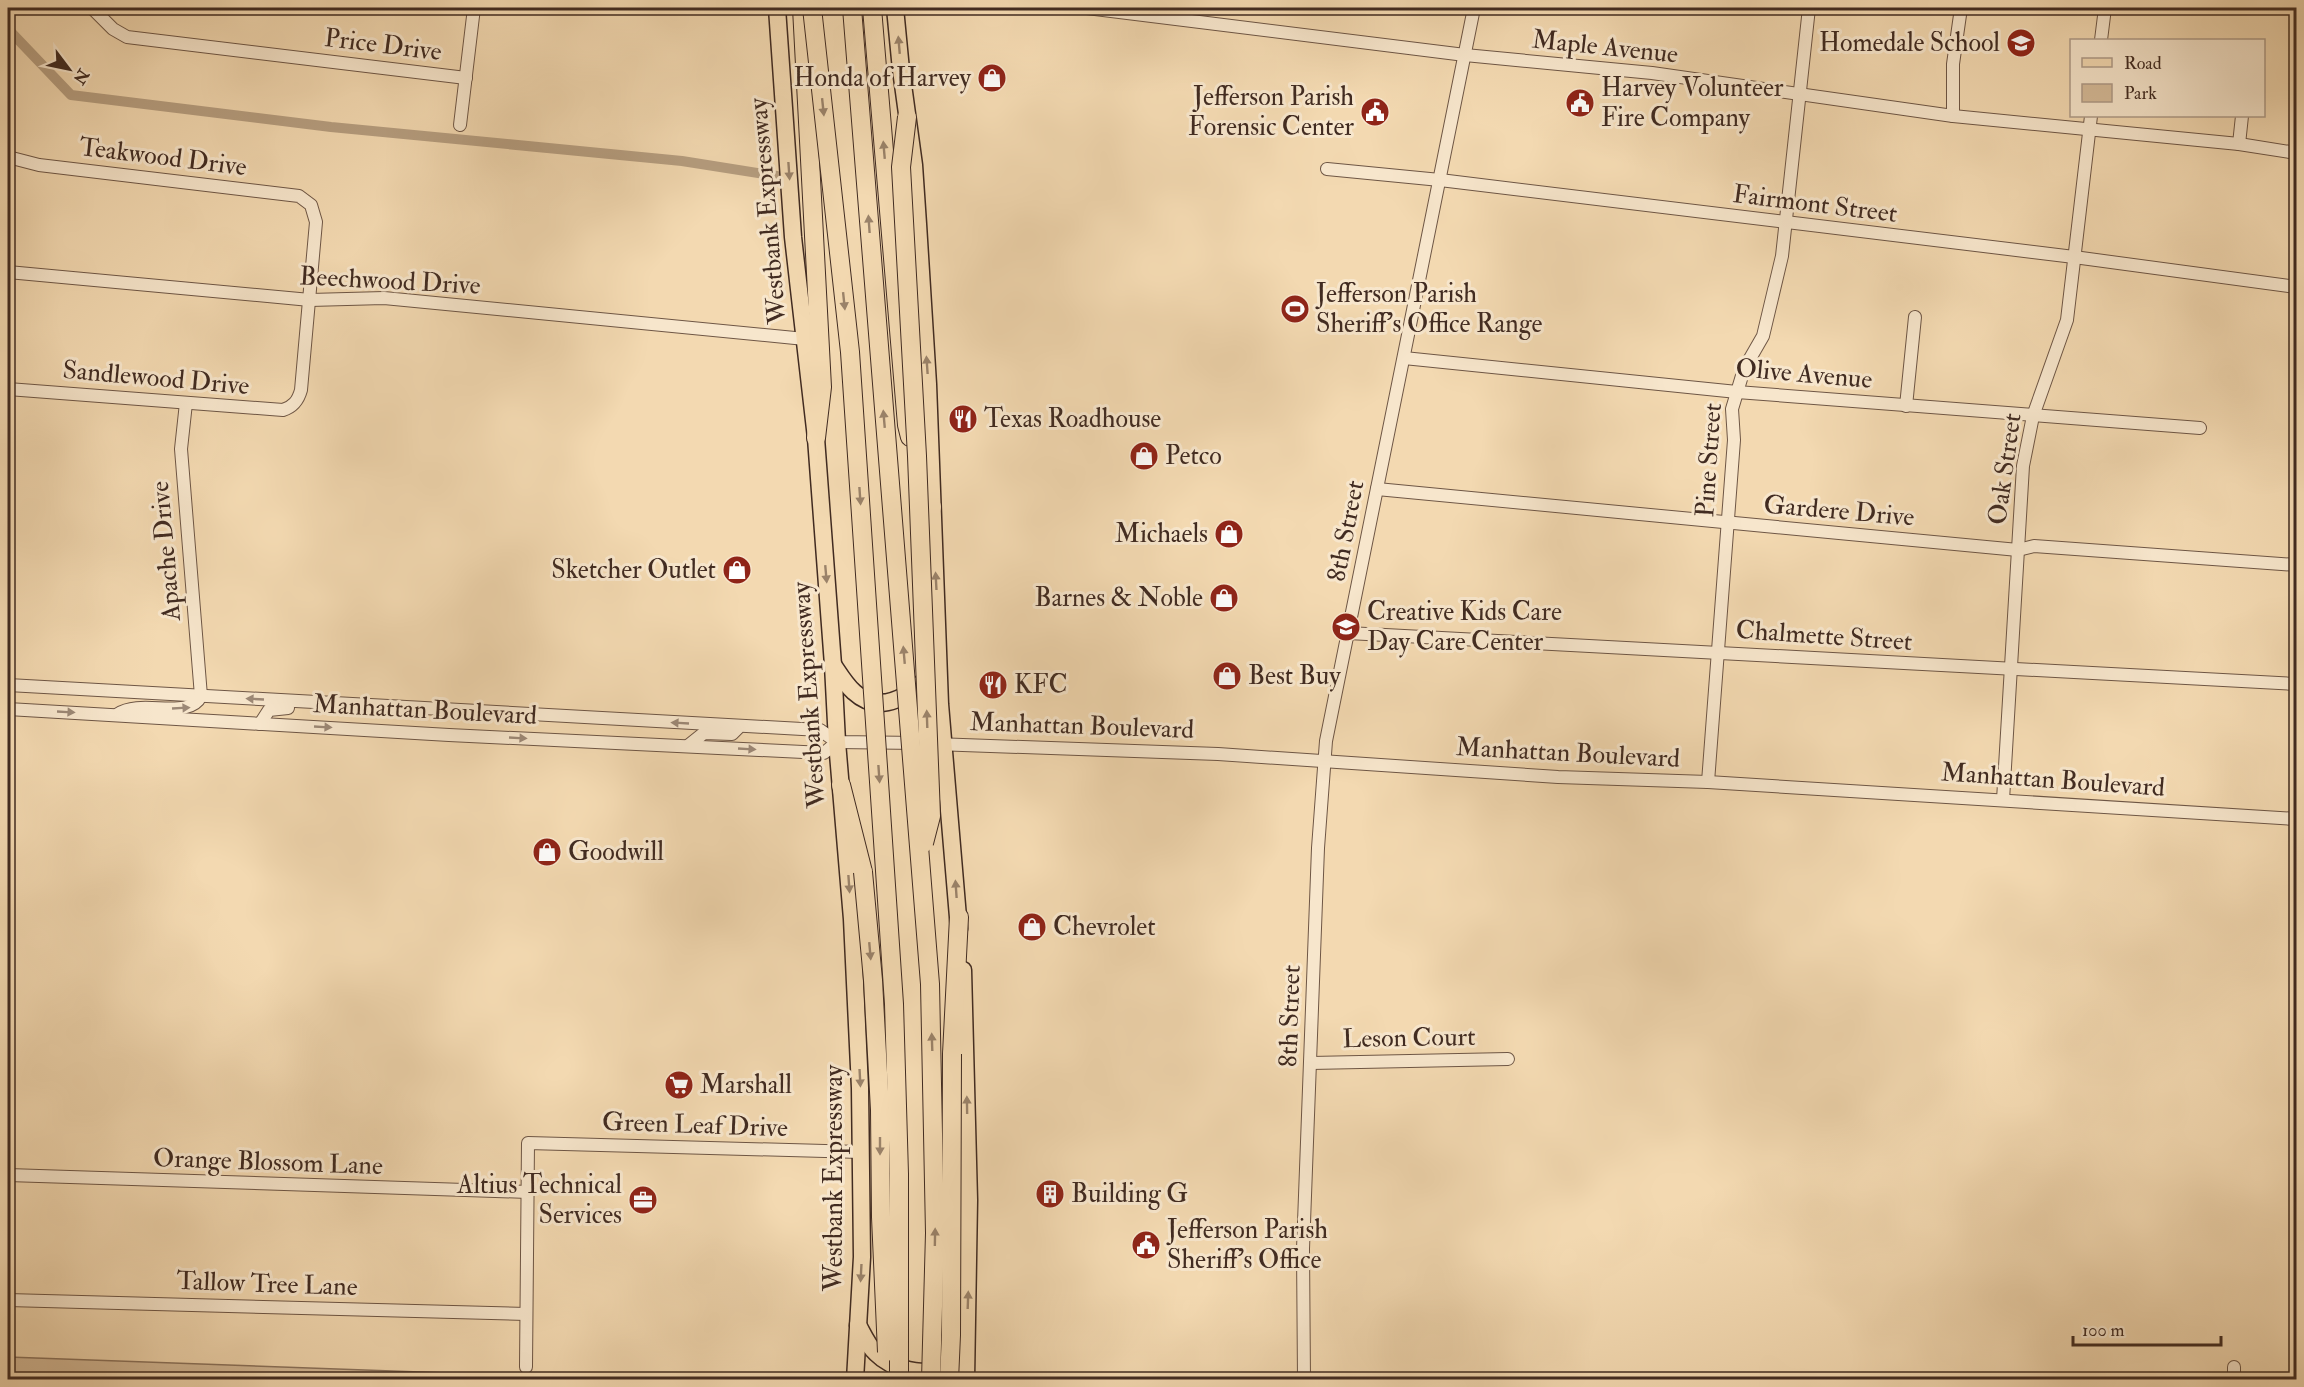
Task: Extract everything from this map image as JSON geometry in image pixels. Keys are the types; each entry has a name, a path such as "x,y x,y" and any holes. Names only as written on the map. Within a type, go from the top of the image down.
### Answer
{"highway":[{"path":"802,8 812,340 822,387 816,438"},
{"path":"812,8 850,352 894,1004 899,1174 899,1380"},
{"path":"852,8 930,984 935,1233 931,1380"},
{"path":"872,8 907,425 932,507"},
{"path":"908,117 901,167 917,456 931,816 920,860"},
{"path":"841,785 863,872 873,980 889,1380"},
{"path":"949,1380 952,1054 958,917"}],"main road":[{"name":"Westbank Expressway","path":"777,8 793,237 812,340"},
{"path":"895,8 918,224 928,384 938,666 965,996 969,1200 966,1380"},
{"name":"Westbank Expressway","path":"816,438 852,919 860,1088 862,1257 855,1380"},
{"path":"833,665 848,686 859,696 884,703 900,700 911,693 938,666"},
{"path":"858,1325 874,1352 886,1361 906,1370 938,1369 952,1355 967,1330"}],"street":[{"name":"Price Drive","path":"92,8 113,29 127,37 466,78"},
{"path":"460,124 474,8"},
{"name":"Maple Avenue","path":"1087,8 1465,55 1652,73 1953,116 2239,144 2296,153"},
{"name":"8th Street","path":"1304,1380 1304,1249 1318,848 1326,741 1474,8"},
{"name":"Pine Street","path":"1708,782 1734,440 1732,409 1744,369 1763,336 1782,256 1809,8"},
{"path":"1953,116 1953,64 1961,8"},
{"path":"2101,39 2105,8"},
{"name":"Oak Street","path":"2003,800 2023,466 2033,416 2067,320 2091,117"},
{"path":"2239,144 2242,117"},
{"name":"Teakwood Drive","path":"8,157 39,165 299,196 311,205 316,222 310,300"},
{"name":"Fairmont Street","path":"1327,169 1440,180 2296,286"},
{"name":"Beechwood Drive","path":"8,272 310,300 384,298 812,340"},
{"name":"Sandlewood Drive","path":"8,389 283,411 297,400 301,390 310,300"},
{"path":"1906,406 1915,317"},
{"name":"Olive Avenue","path":"1404,358 1737,392 2200,428"},
{"name":"Apache Drive","path":"186,403 181,449 201,696"},
{"name":"Gardere Drive","path":"1377,489 2018,550 2034,546 2296,565"},
{"name":"Chalmette Street","path":"1348,633 2296,684"},
{"name":"Manhattan Boulevard","path":"8,685 820,730 837,742 1218,754 1558,777 1708,782 2296,819"},
{"path":"8,693 56,694 64,688"},
{"path":"115,716 127,708 187,708 197,704 201,696"},
{"path":"260,724 265,713 272,708 329,710 341,709 348,704"},
{"name":"Manhattan Boulevard","path":"8,709 824,753 837,742"},
{"path":"688,745 704,734 732,734 738,726"},
{"name":"Leson Court","path":"1311,1063 1508,1059"},
{"name":"Green Leaf Drive","path":"528,1192 528,1143 861,1152"},
{"name":"Orange Blossom Lane","path":"8,1175 528,1192"},
{"path":"526,1367 528,1192"},
{"name":"Tallow Tree Lane","path":"8,1300 526,1314"}],"green space":[{"path":"8,1357 584,1378 617,1379 8,1380"}],"waterway":[{"path":"8,29 71,95 331,127 682,161 777,176"}],"place":[{"name":"Homedale School","path":"2021,43"},
{"name":"Honda of Harvey","path":"992,78"},
{"name":"Harvey Volunteer Fire Company","path":"1580,103"},
{"name":"Jefferson Parish Forensic Center","path":"1375,112"},
{"name":"Jefferson Parish Sheriff's Office Range","path":"1295,309"},
{"name":"Texas Roadhouse","path":"963,419"},
{"name":"Petco","path":"1144,456"},
{"name":"Michaels","path":"1229,534"},
{"name":"Sketcher Outlet","path":"737,570"},
{"name":"Barnes & Noble","path":"1224,598"},
{"name":"Creative Kids Care Day Care Center","path":"1346,627"},
{"name":"Best Buy","path":"1227,676"},
{"name":"KFC","path":"993,685"},
{"name":"Goodwill","path":"547,852"},
{"name":"Chevrolet","path":"1032,927"},
{"name":"Marshall","path":"679,1085"},
{"name":"Building G","path":"1050,1194"},
{"name":"Altius Technical Services","path":"643,1200"},
{"name":"Jefferson Parish Sheriff's Office","path":"1146,1245"}]}
